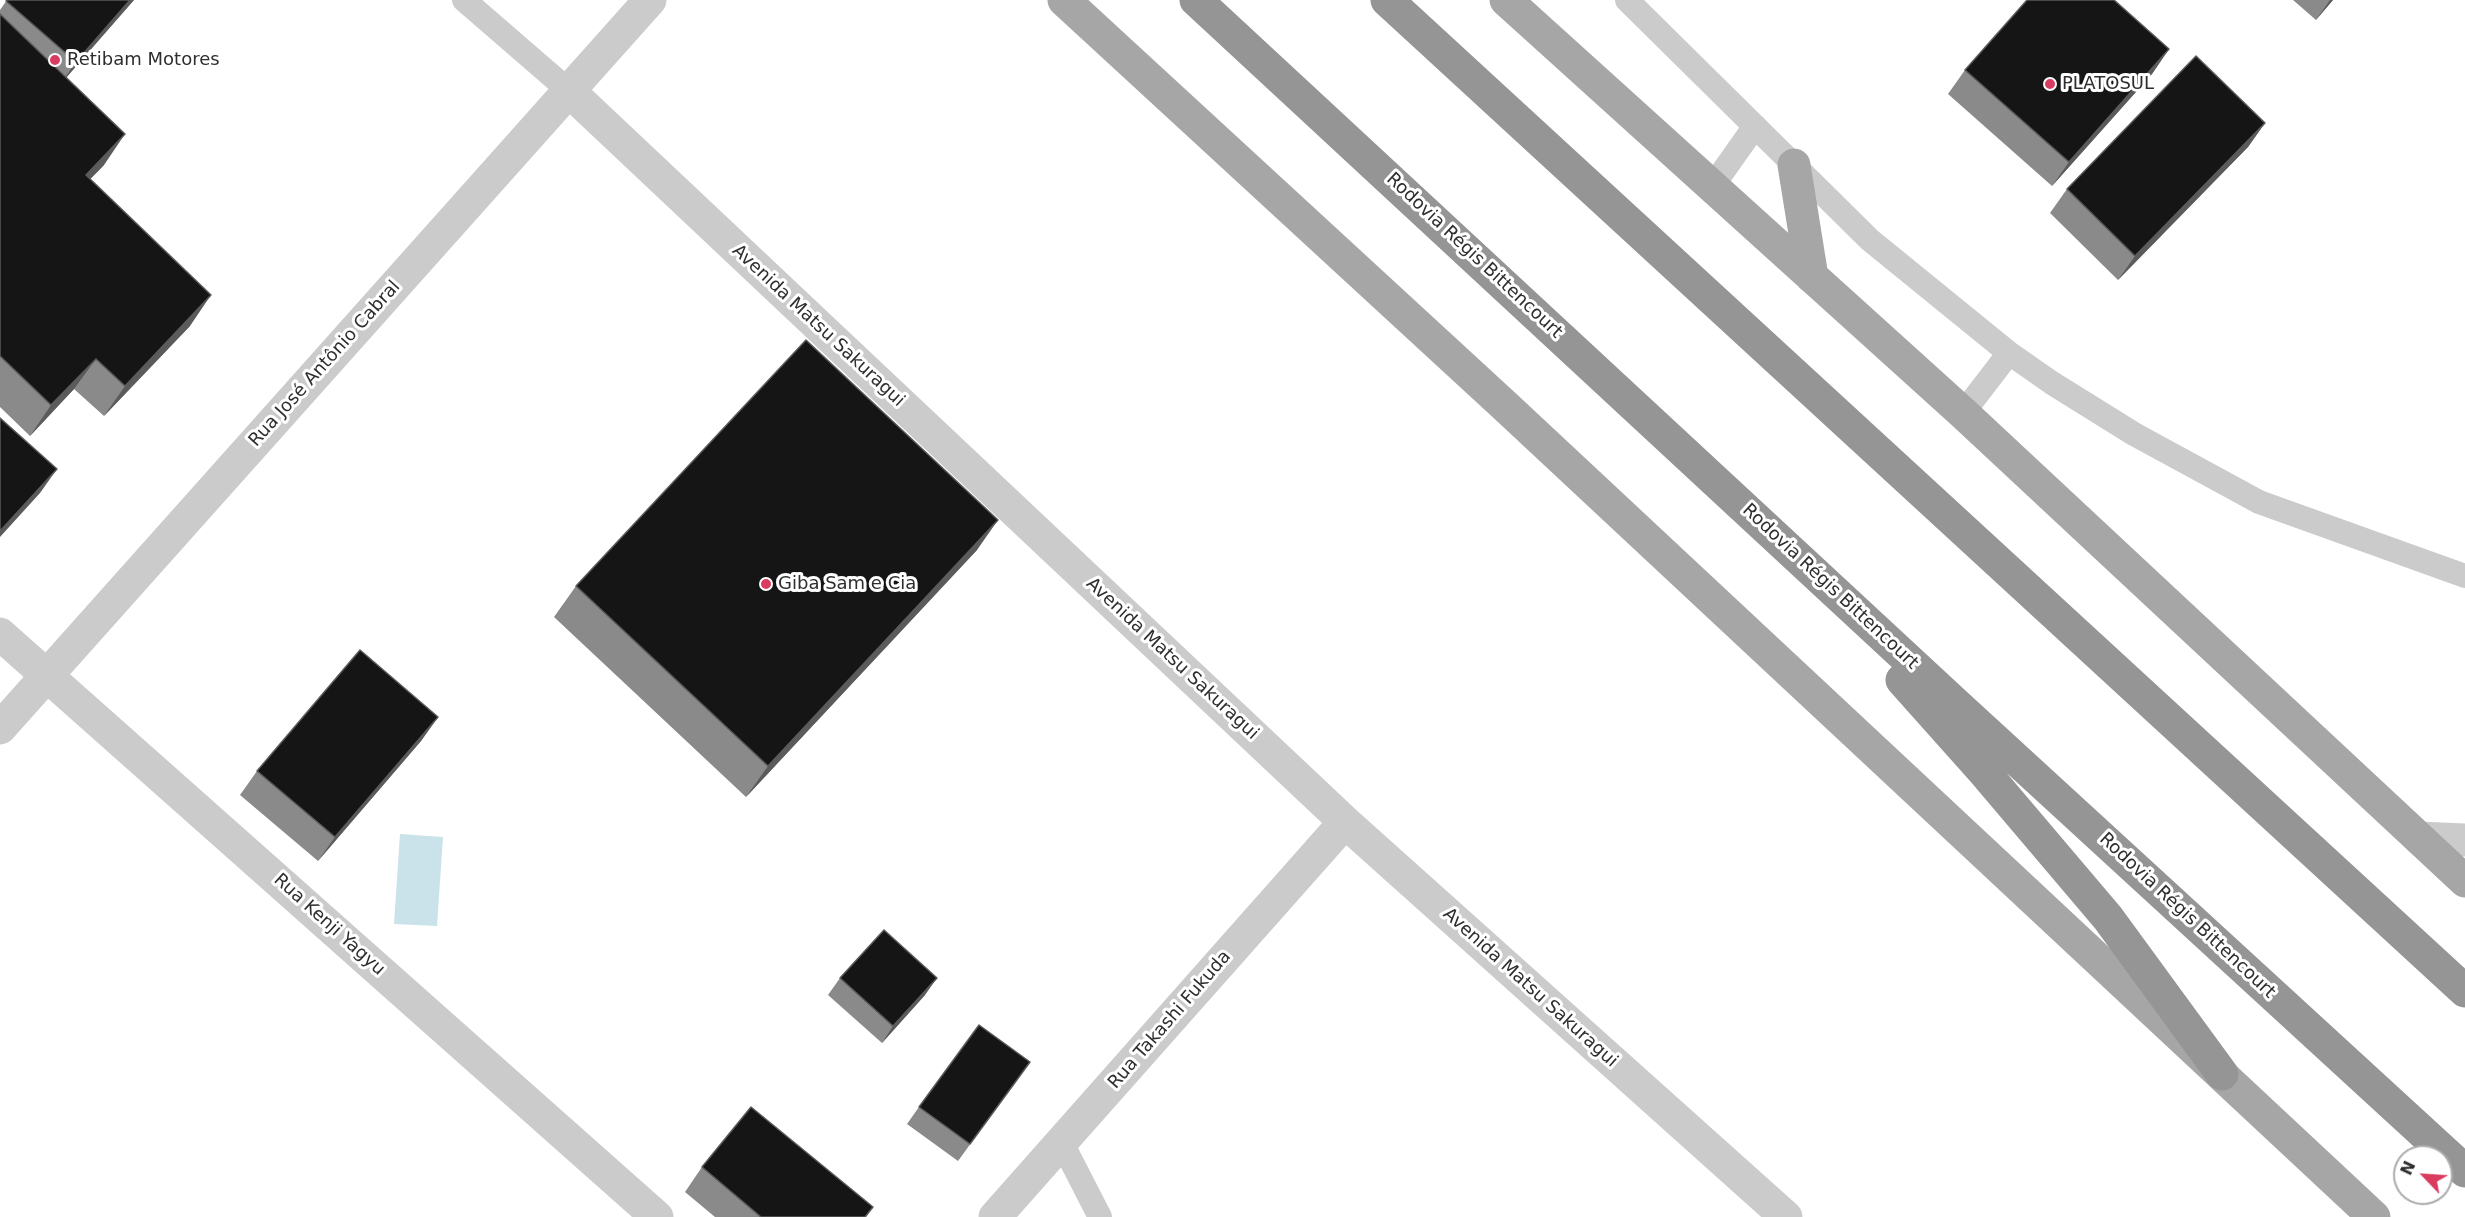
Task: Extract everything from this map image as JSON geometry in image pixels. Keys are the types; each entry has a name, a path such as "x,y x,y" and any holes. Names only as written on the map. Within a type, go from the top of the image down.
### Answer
{"highway":[{"name":"Rodovia Régis Bittencourt","path":"1197,0 2465,1171"},
{"path":"1387,0 2465,991"},
{"path":"1767,528 1985,773 2108,918 2222,1074"}],"main road":[{"path":"1065,0 1504,405 2374,1217"},
{"path":"1506,0 1963,413 2465,881"},
{"path":"1794,165 1812,277"}],"street":[{"name":"Rua José Antônio Cabral","path":"0,728 650,0"},
{"name":"Avenida Matsu Sakuragui","path":"568,90 1345,822 1786,1217"},
{"name":"Rua Kenji Yagyu","path":"0,634 657,1217"},
{"name":"Rua Takashi Fukuda","path":"995,1217 1345,822"},
{"path":"2419,838 2465,840"}],"lane":[{"path":"464,0 568,90"},
{"path":"1627,0 1870,240 2009,353 2052,383 2134,434 2259,502 2465,576"},
{"path":"1712,187 1755,126"},
{"path":"1963,413 2009,353"},
{"path":"1062,1143 1100,1217"}],"water":[{"path":"400,834 443,837 437,926 394,924"}],"building":[{"path":"7,0 130,0 76,62"},
{"name":"PLATOSUL","path":"2027,0 2114,0 2169,49 2069,162 1965,70"},
{"path":"0,14 125,134 86,175 211,295 125,386 96,359 51,405 0,356"},
{"path":"2196,56 2265,123 2135,256 2067,189"},
{"name":"Giba Sam e Cia","path":"806,340 998,520 768,766 576,586"},
{"path":"0,418 57,469 0,531"},
{"path":"360,650 438,717 335,837 257,771"},
{"path":"884,930 937,978 893,1026 840,978"},
{"path":"979,1025 1030,1062 970,1144 919,1107"},
{"path":"751,1107 873,1207 865,1217 761,1217 702,1167"}],"place":[{"name":"Retibam Motores","path":"55,60"},
{"name":"PLATOSUL","path":"2050,84"},
{"name":"Giba Sam e Cia","path":"766,584"}]}
